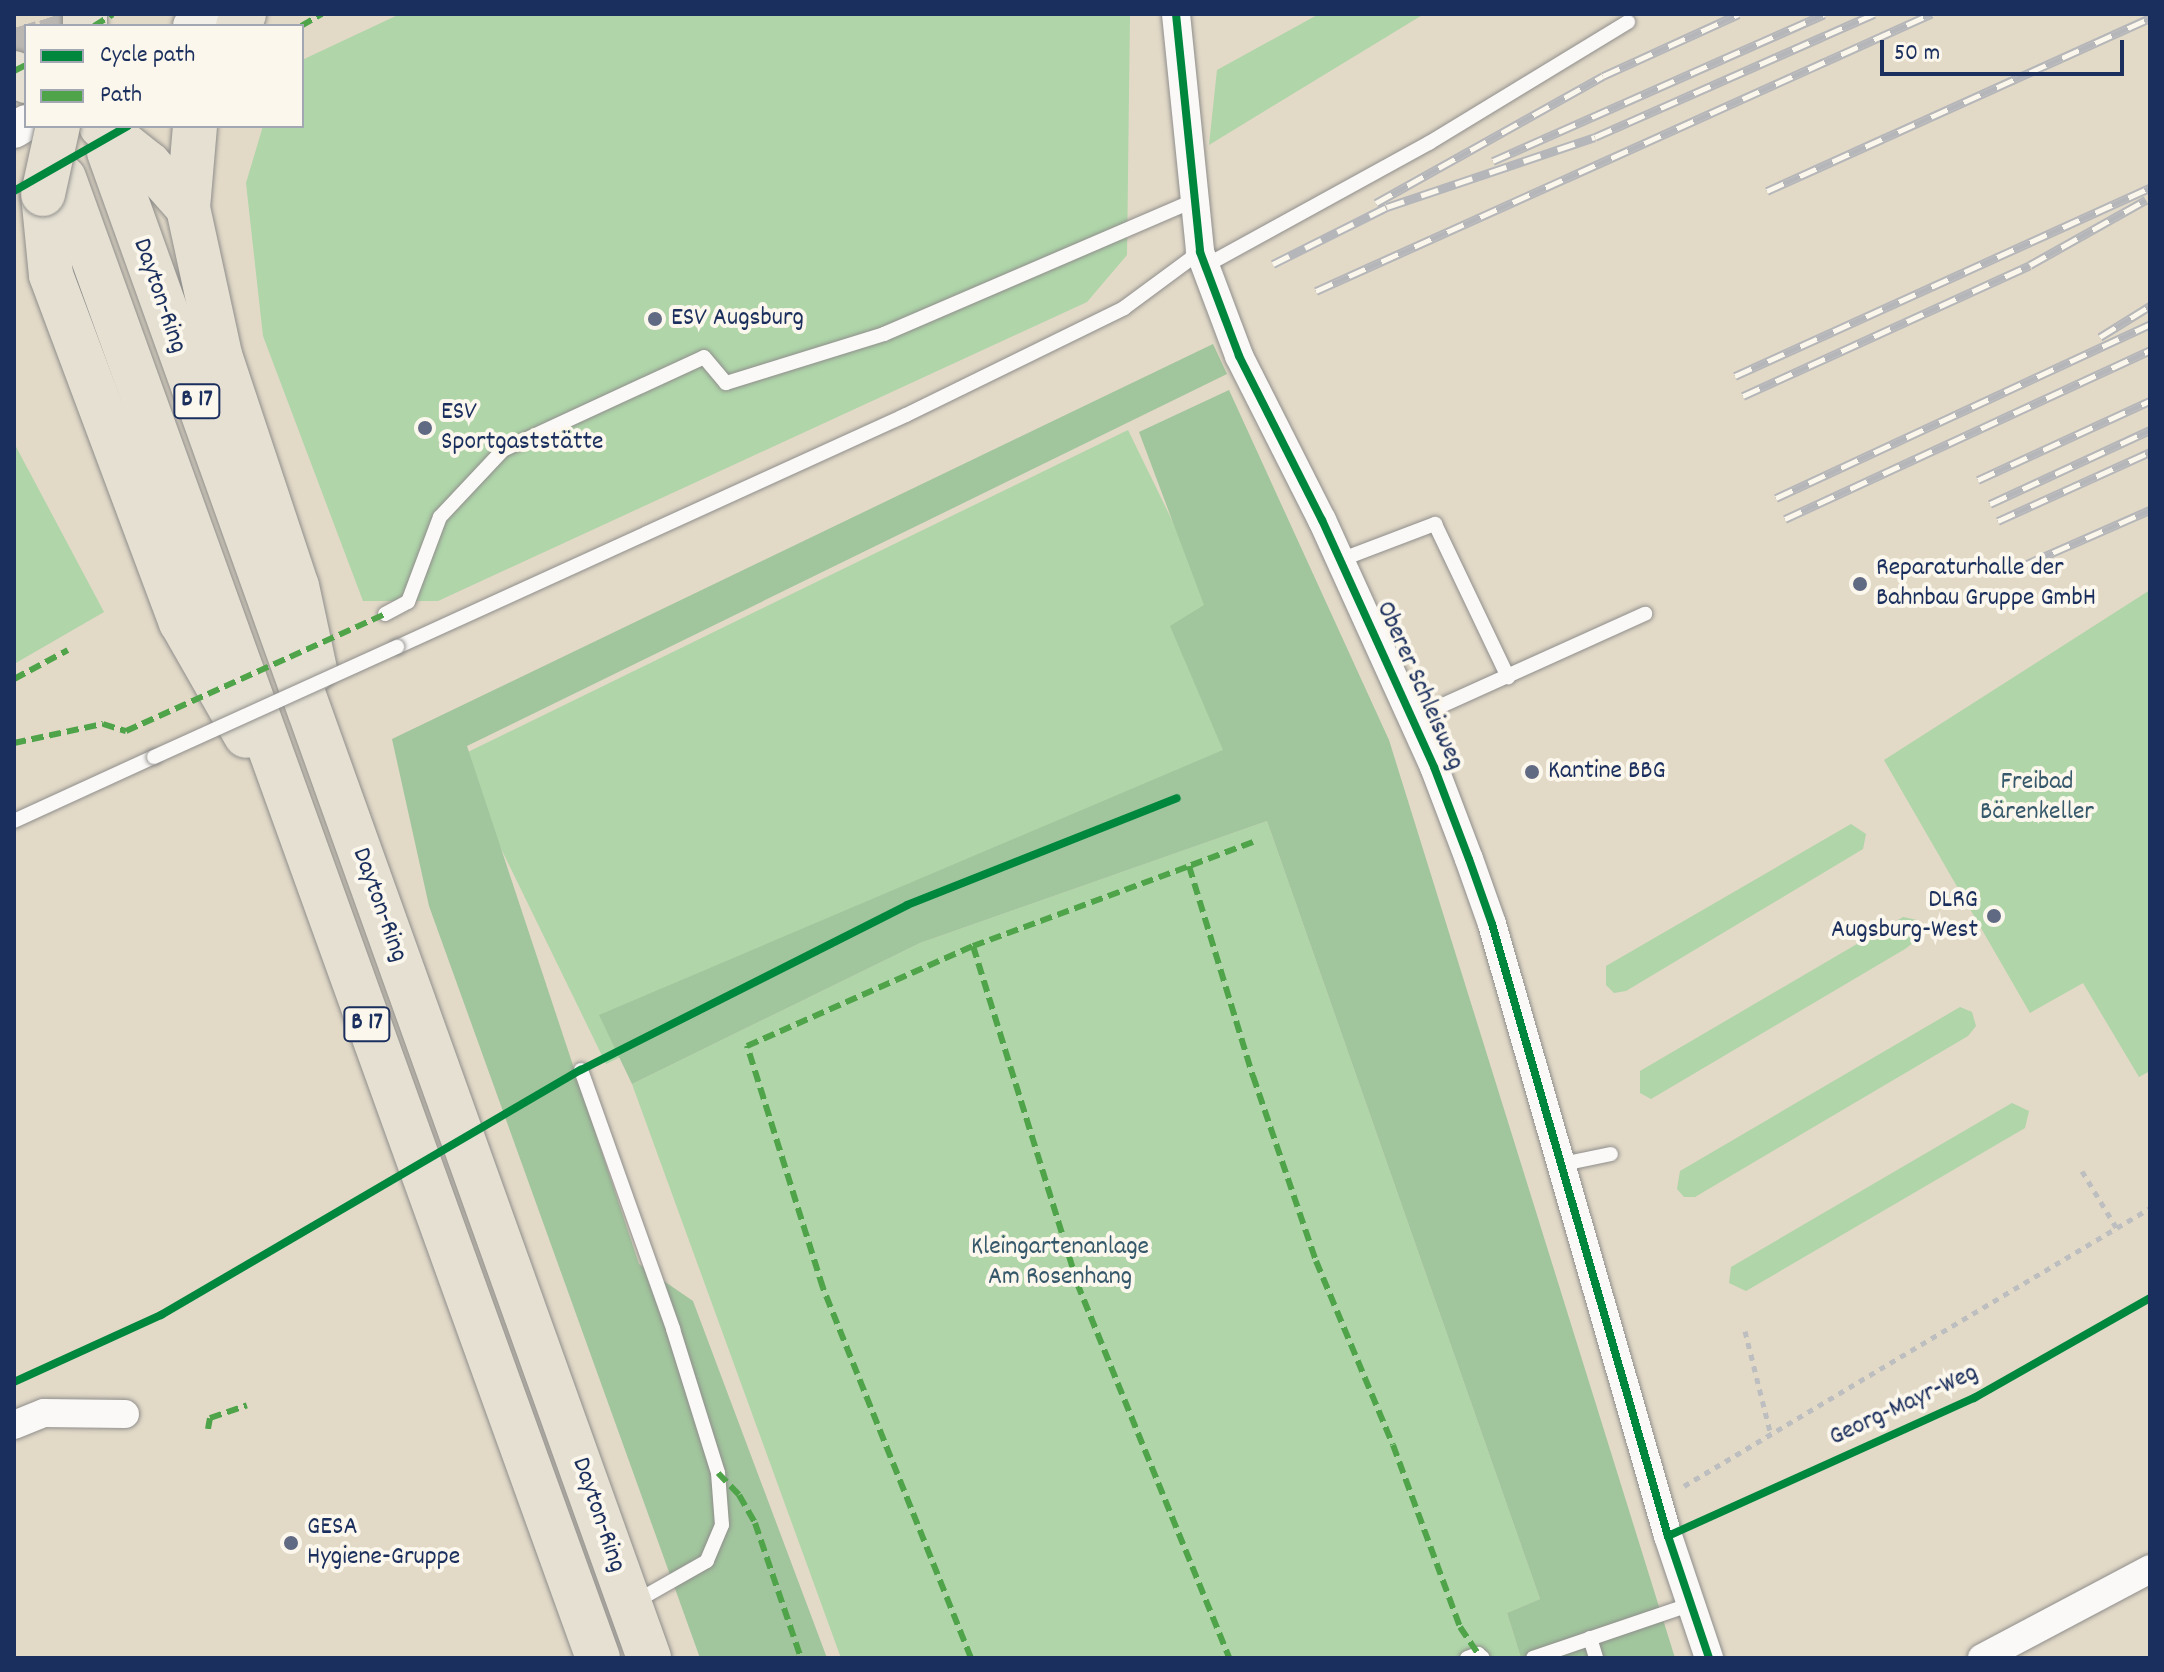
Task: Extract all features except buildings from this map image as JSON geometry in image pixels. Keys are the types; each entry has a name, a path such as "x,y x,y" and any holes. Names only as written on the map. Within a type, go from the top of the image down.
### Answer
{"highway":[{"path":"30,128 54,186 51,275 181,622 210,681 287,799"},
{"path":"195,128 188,208 220,355 297,586 313,652 326,759"},
{"path":"115,143 188,208"},
{"name":"Dayton-Ring","path":"115,143 326,759 649,1658"},
{"name":"Dayton-Ring","path":"54,186 287,799 598,1658"},
{"path":"14,251 51,275"}],"street":[{"name":"Oberer Schleisweg","path":"1176,14 1193,201 1202,259 1239,356 1340,560 1412,719 1492,924 1558,1165 1657,1501 1709,1658"},
{"path":"14,1425 44,1413 125,1414"},
{"path":"1982,1658 2150,1569"}],"lane":[{"path":"14,821 1070,335 1124,308 1202,259 1429,143 1628,22"},
{"path":"385,614 408,602 440,517 503,450 704,357 726,383 884,334 1193,201"},
{"path":"1340,560 1435,524 1508,677"},
{"path":"1412,719 1645,614"},
{"path":"581,1070 673,1329 718,1473 722,1525 707,1561 629,1605"},
{"path":"1558,1165 1611,1154"},
{"path":"1533,1658 1689,1605"},
{"path":"1590,1638 1596,1658"},
{"path":"1467,1658 1478,1654 1483,1658"}],"path":[{"path":"2082,1171 2116,1227"},
{"path":"1657,1501 2150,1208"},
{"path":"1745,1331 1771,1435"}],"green space":[{"name":"ESV Augsburg","path":"400,14 1130,14 1127,255 1087,302 438,601 363,601 263,336 246,183 262,128 304,128 304,59"},
{"path":"1319,14 1424,14 1209,145 1217,70"},
{"path":"1213,344 1227,374 467,746 639,1264 693,1301 827,1658 700,1658 429,906 392,739"},
{"path":"1229,390 1389,740 1675,1658 1521,1658 1507,1613 1540,1599 1267,821 920,943 632,1084 599,1015 1223,750 1170,626 1204,605 1139,432"},
{"path":"1128,430 1277,736 606,1064 457,757"},
{"path":"14,443 104,612 14,664"},
{"name":"Freibad Bärenkeller","path":"2150,590 2150,1071 2139,1077 2083,983 2030,1013 1884,760"},
{"name":"Kleingartenanlage Am Rosenhang","path":"1267,821 1540,1599 1507,1613 1521,1658 841,1658 632,1084 920,943"},
{"path":"1851,824 1866,834 1863,849 1626,991 1614,993 1606,985 1606,966"},
{"path":"1903,917 1917,920 1921,928 1918,939 1905,949 1651,1099 1640,1093 1640,1071"},
{"path":"1960,1007 1972,1012 1976,1026 1968,1036 1695,1197 1684,1197 1677,1189 1680,1171"},
{"path":"2012,1103 2029,1111 2025,1128 1746,1291 1729,1283 1731,1267"}],"tunnel":[{"path":"60,14 63,24"},
{"path":"14,28 24,58"}],"railway":[{"path":"1376,203 1603,76 1739,14"},
{"path":"1493,161 1824,14"},
{"path":"1273,264 1387,207 1595,137 1874,14"},
{"path":"1316,291 1931,14"},
{"path":"1767,191 2150,18"},
{"path":"1735,376 2150,188"},
{"path":"1743,396 2030,265 2146,200"},
{"path":"2100,337 2150,306"},
{"path":"1776,498 2150,324"},
{"path":"1785,519 2150,350"},
{"path":"1978,480 2150,401"},
{"path":"1990,504 2150,430"},
{"path":"1998,521 2150,452"},
{"path":"2020,567 2150,510"}],"marked path":[{"path":"97,24 113,14"},
{"path":"304,24 322,14"},
{"path":"14,71 24,66"},
{"path":"14,743 103,724 126,731 385,614"},
{"path":"14,679 68,650"},
{"path":"1253,842 1189,866 1253,1076 1316,1261 1393,1445 1460,1627 1478,1654"},
{"path":"971,1658 823,1288 747,1046 973,946 1189,866"},
{"path":"973,946 1077,1283 1229,1658"},
{"path":"208,1429 210,1418 247,1405"},
{"path":"718,1473 739,1495 755,1523 801,1658"}],"cycle path":[{"path":"1176,14 1200,252 1239,356 1322,520 1434,767 1469,859 1492,924 1668,1536 1709,1658"},
{"path":"14,191 124,128"},
{"path":"14,1382 161,1315 581,1070 907,905 1177,798"},
{"name":"Georg-Mayr-Weg","path":"1668,1536 1974,1398 2150,1298"}],"place":[{"name":"ESV Augsburg","path":"655,319"},
{"name":"ESV Sportgaststätte","path":"425,428"},
{"name":"Reparaturhalle der Bahnbau Gruppe GmbH","path":"1860,584"},
{"name":"Kantine BBG","path":"1532,772"},
{"name":"DLRG Augsburg-West","path":"1994,916"},
{"name":"GESA Hygiene-Gruppe","path":"291,1543"}]}
